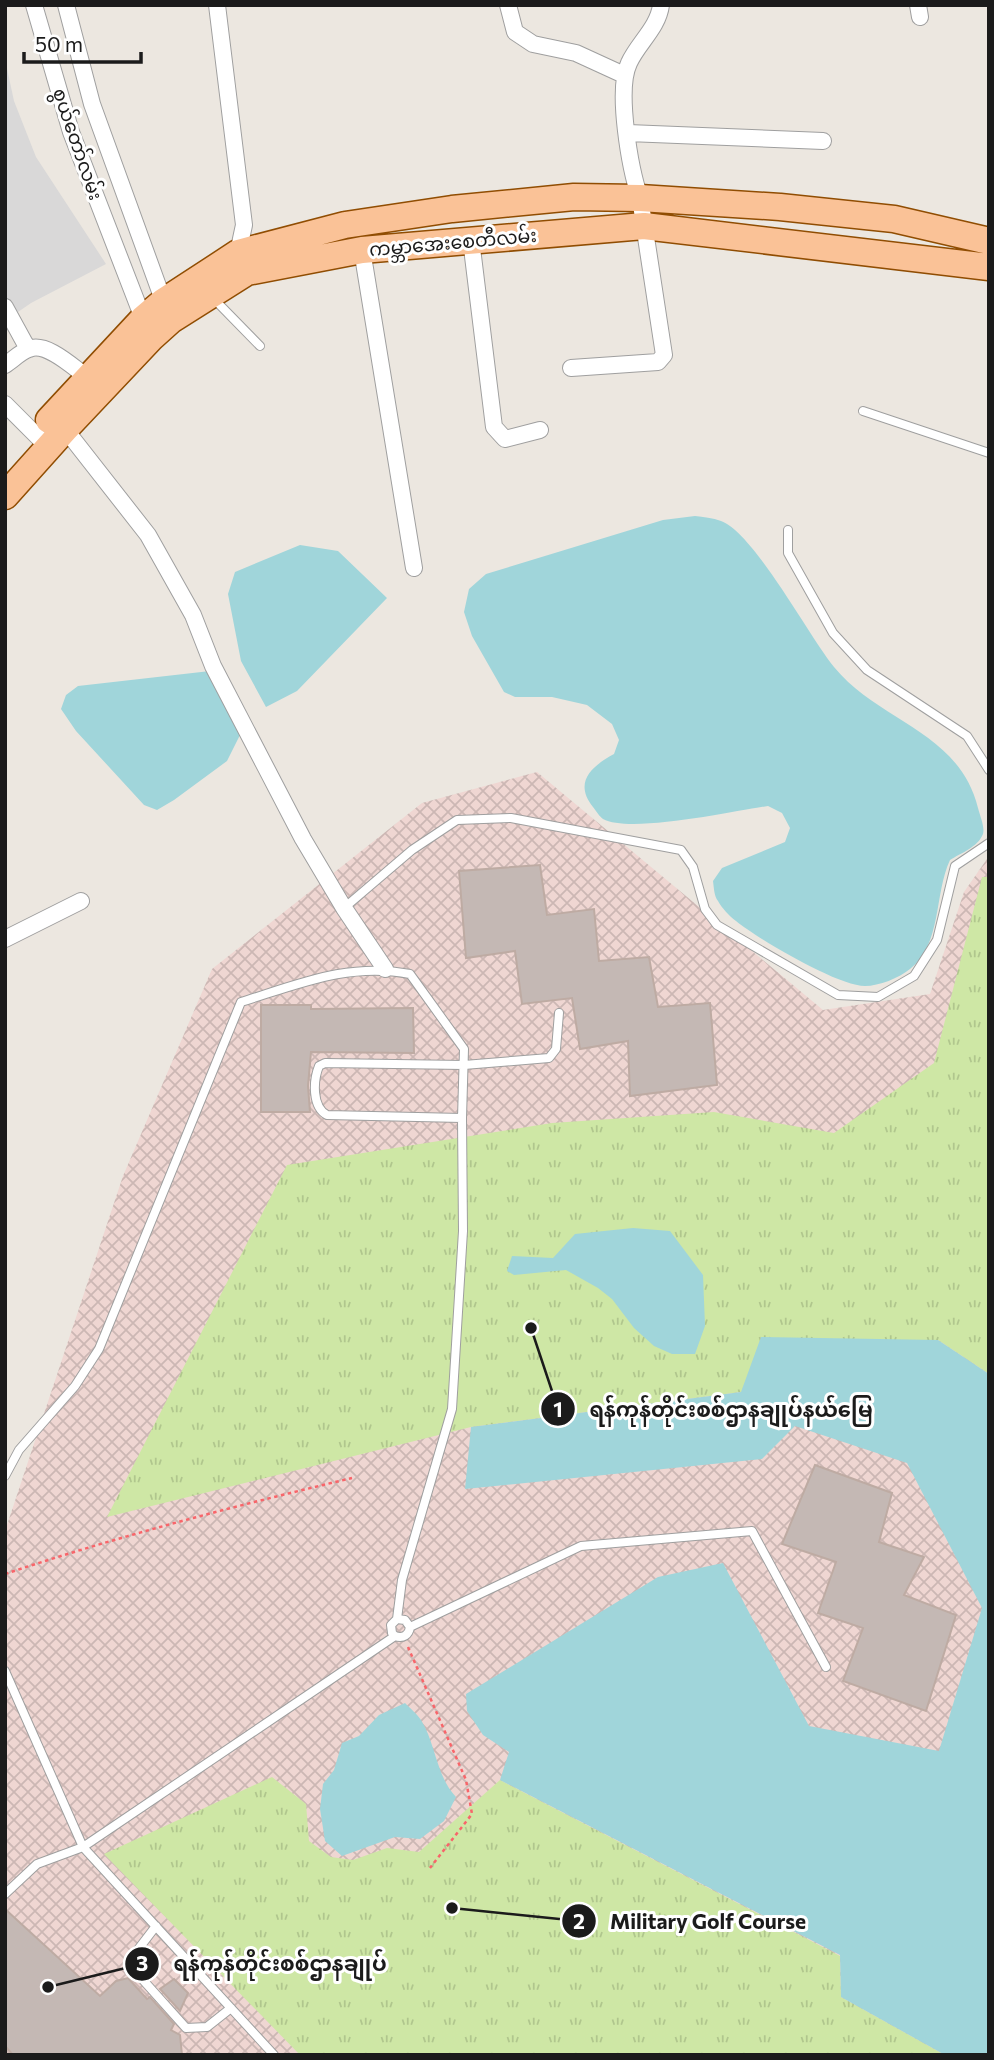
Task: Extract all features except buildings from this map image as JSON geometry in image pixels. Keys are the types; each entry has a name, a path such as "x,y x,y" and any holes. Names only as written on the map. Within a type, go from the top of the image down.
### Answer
{"main road":[{"name":"ကမ္ဘာအေးစေတီလမ်း","path":"5,496 49,437 88,377 239,253 345,225 452,209 574,197 640,198 780,207 894,219 989,241"},
{"name":"ကမ္ဘာအေးစေတီလမ်း","path":"5,469 49,437 157,320 210,295 247,272 362,250 644,226 989,267"}],"street":[{"name":"စွယ်တော်လမ်း","path":"34,5 71,132 112,241 157,320"},
{"path":"66,5 92,104 111,156 157,320"},
{"path":"217,5 244,225 239,253"},
{"path":"508,5 515,32 533,44 576,53 624,75"},
{"path":"571,368 658,362 664,355 640,198 633,178 623,92 624,75 651,29 661,5"},
{"path":"628,133 823,141"},
{"path":"471,240 494,427 505,439 540,430"},
{"path":"362,250 414,568"},
{"path":"5,307 28,349"},
{"path":"5,344 9,362 37,346 55,353 88,377"},
{"path":"5,404 49,437 148,536 193,615 213,666 248,735 344,908 385,969"},
{"path":"5,939 81,901"}],"lane":[{"path":"210,295 260,346"},
{"path":"863,411 989,453"},
{"path":"788,530 788,553 833,633 867,670 967,736 989,770"},
{"path":"344,908 412,850 457,820 511,818 681,850 693,867 705,909 717,925 838,995 878,997 914,976 937,940 955,866 989,843"},
{"path":"5,1476 19,1450 75,1386 99,1349 242,1002 339,972 385,969 410,974 464,1049 463,1231 452,1409 402,1580 397,1619 391,1625 392,1633 399,1637"},
{"path":"462,1118 327,1115 320,1111 316,1104 316,1073 319,1066 325,1063 464,1065 549,1058 556,1049 559,1013"},
{"path":"5,1894 37,1864 83,1847 399,1637 407,1635 410,1627 581,1546 752,1531 826,1667"},
{"path":"397,1619 405,1620 410,1627"},
{"path":"5,1671 83,1847 274,2055"},
{"path":"156,1926 133,1956 135,1971 186,2028 207,2027 231,2008"}],"path":[{"path":"5,1574 79,1550 241,1505 352,1478"},
{"path":"399,1637 466,1780 472,1814 430,1868"}],"shaded area":[{"path":"5,59 14,101 36,157 106,264 31,303 5,321"},
{"path":"537,772 823,1010 930,994 964,892 989,856 989,2055 5,2055 5,1531 123,1176 212,969 422,803"}],"green space":[{"path":"982,877 989,877 989,1374 938,1340 741,1392 471,1427 107,1517 287,1165 552,1123 714,1112 834,1133 934,1063"},
{"path":"272,1777 306,1804 309,1841 331,1857 353,1860 387,1848 419,1852 500,1780 840,1956 841,1997 945,2055 300,2055 104,1854"}],"water":[{"path":"695,516 721,521 734,529 749,544 780,586 834,667 852,686 936,744 954,761 968,782 982,821 983,834 973,846 950,860 928,946 910,969 895,978 865,986 818,970 762,939 733,919 720,904 713,881 722,868 785,842 790,828 782,813 768,806 658,823 616,823 602,818 587,798 585,782 592,769 614,754 619,740 612,724 587,705 552,697 515,697 504,692 472,636 464,612 469,589 486,574 663,520"},
{"path":"300,545 338,551 387,598 297,691 266,707 241,661 228,594 235,572"},
{"path":"219,670 244,727 227,761 157,810 144,805 76,731 61,709 66,695 78,686"},
{"path":"633,1228 670,1231 703,1275 705,1326 695,1354 672,1354 654,1346 634,1328 612,1299 566,1270 514,1275 507,1271 512,1256 553,1258 575,1234"},
{"path":"761,1337 938,1340 989,1374 989,2055 945,2055 841,1997 840,1955 500,1780 509,1752 483,1735 467,1711 466,1694 658,1577 723,1563 809,1726 939,1751 982,1608 907,1463 795,1426 762,1459 465,1489 471,1427 741,1392"},
{"path":"405,1703 426,1729 440,1770 456,1797 444,1821 420,1839 395,1837 342,1856 325,1841 320,1809 323,1784 334,1770 342,1743 359,1736 379,1715"}],"place":[{"name":"ရန်ကုန်တိုင်းစစ်ဌာနချုပ်နယ်မြေ","path":"531,1328"},
{"name":"Military Golf Course","path":"452,1908"},
{"name":"ရန်ကုန်တိုင်းစစ်ဌာနချုပ်","path":"48,1987"}]}
